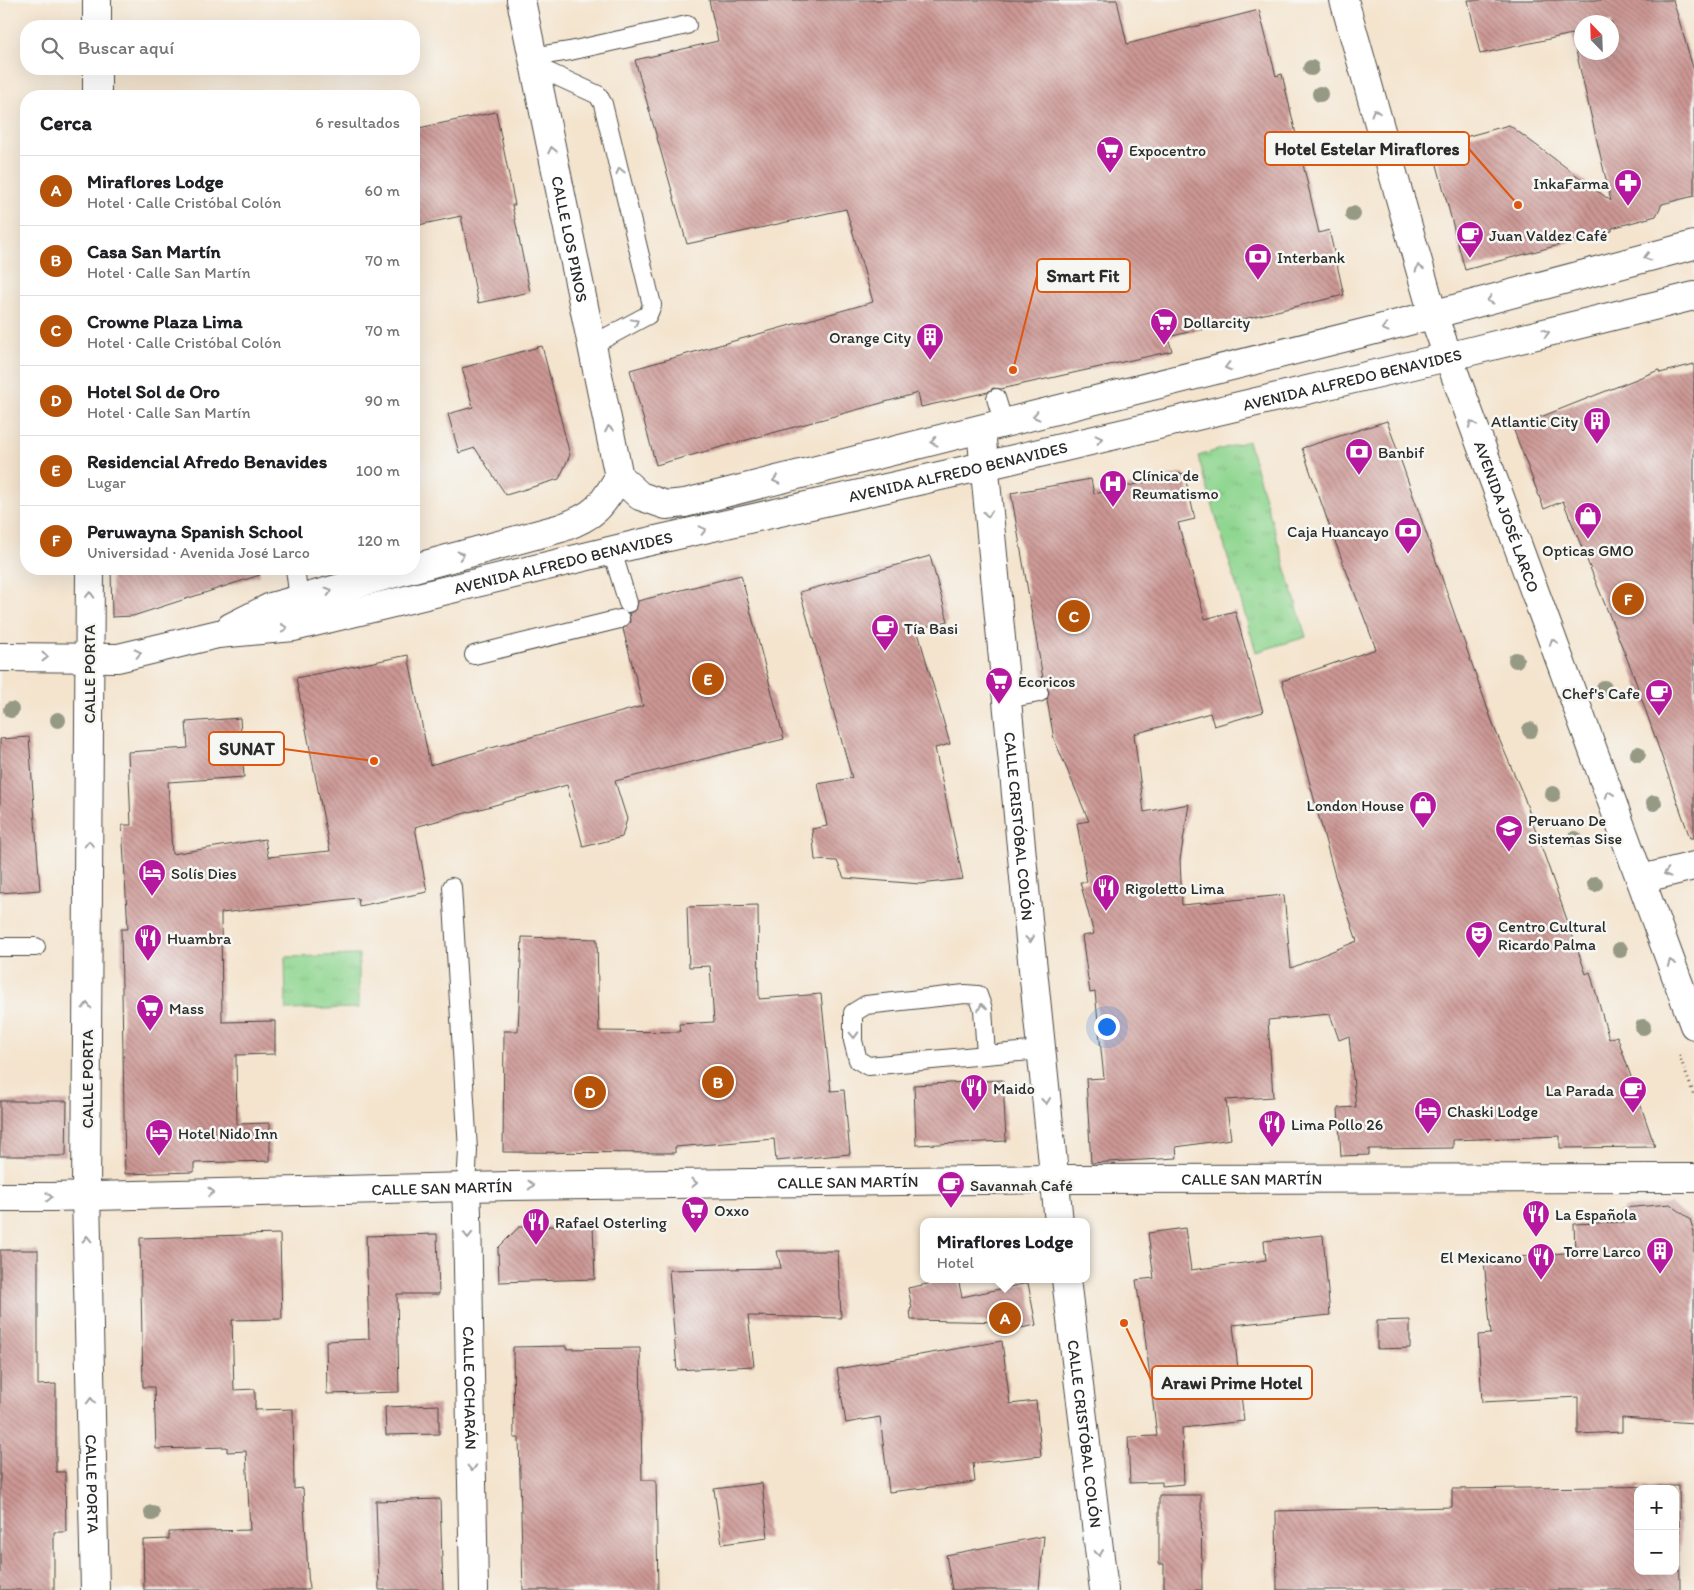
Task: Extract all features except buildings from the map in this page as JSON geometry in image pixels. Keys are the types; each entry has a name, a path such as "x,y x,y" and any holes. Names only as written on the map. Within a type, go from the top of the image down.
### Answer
{"street":[{"path":"97,0 97,20"},
{"name":"CALLE LOS PINOS","path":"521,0 618,477"},
{"name":"AVENIDA JOSÉ LARCO","path":"1344,0 1433,315 1447,357 1694,1025"},
{"path":"97,75 97,90"},
{"name":"AVENIDA ALFREDO BENAVIDES","path":"420,566 579,522 590,516 598,508 618,477 640,496 666,505 685,503 1433,315 1694,245"},
{"name":"AVENIDA ALFREDO BENAVIDES","path":"0,657 118,658 218,634 294,627 1447,357 1694,296"},
{"name":"CALLE CRISTÓBAL COLÓN","path":"993,427 984,466 1059,1218"},
{"name":"CALLE PORTA","path":"90,575 86,1195 95,1590"},
{"name":"AVENIDA ALFREDO BENAVIDES","path":"218,634 271,607 386,575"},
{"path":"1641,879 1694,866"},
{"name":"CALLE SAN MARTÍN","path":"0,1197 466,1186 1054,1179 1694,1178"},
{"name":"CALLE OCHARÁN","path":"466,1186 474,1590"},
{"name":"CALLE CRISTÓBAL COLÓN","path":"1066,1283 1104,1590"}],"lane":[{"path":"534,62 570,51 687,25"},
{"path":"534,62 598,95 604,104 652,304 648,315 592,345"},
{"path":"993,427 996,398"},
{"path":"474,655 624,611 612,551"},
{"path":"296,575 299,599"},
{"path":"1006,699 1038,693"},
{"path":"452,887 468,1150 466,1186"},
{"path":"0,947 36,947"},
{"path":"986,1055 983,1009 978,995 965,994 866,1005 853,1013 853,1041 858,1060 868,1066 1041,1050"}],"green space":[{"path":"1248,441 1306,637 1256,652 1198,456"},
{"path":"359,955 359,1008 286,1010 285,957"}],"place":[{"name":"Expocentro","path":"1110,174"},
{"name":"Hotel Estelar Miraflores","path":"1518,205"},
{"name":"InkaFarma","path":"1628,207"},
{"name":"Juan Valdez Café","path":"1470,259"},
{"name":"Interbank","path":"1258,281"},
{"name":"Dollarcity","path":"1164,346"},
{"name":"Orange City","path":"930,361"},
{"name":"Smart Fit","path":"1013,370"},
{"name":"Atlantic City","path":"1597,445"},
{"name":"Banbif","path":"1359,476"},
{"name":"Clínica de Reumatismo","path":"1113,508"},
{"name":"Opticas GMO","path":"1588,540"},
{"name":"Caja Huancayo","path":"1408,555"},
{"name":"Peruwayna Spanish School","path":"1628,599"},
{"name":"Crowne Plaza Lima","path":"1074,616"},
{"name":"Tía Basi","path":"885,652"},
{"name":"Residencial Afredo Benavides","path":"708,679"},
{"name":"Ecoricos","path":"999,705"},
{"name":"Chef's Cafe","path":"1659,717"},
{"name":"SUNAT","path":"374,761"},
{"name":"London House","path":"1423,829"},
{"name":"Peruano De Sistemas Sise","path":"1509,853"},
{"name":"Solís Dies","path":"152,897"},
{"name":"Rigoletto Lima","path":"1106,912"},
{"name":"Centro Cultural Ricardo Palma","path":"1479,959"},
{"name":"Huambra","path":"148,962"},
{"name":"Mass","path":"150,1032"},
{"name":"Casa San Martín","path":"718,1082"},
{"name":"Hotel Sol de Oro","path":"590,1092"},
{"name":"Maido","path":"974,1112"},
{"name":"La Parada","path":"1633,1114"},
{"name":"Chaski Lodge","path":"1428,1135"},
{"name":"Lima Pollo 26","path":"1272,1148"},
{"name":"Hotel Nido Inn","path":"159,1157"},
{"name":"Savannah Café","path":"951,1209"},
{"name":"Oxxo","path":"695,1234"},
{"name":"La Española","path":"1536,1238"},
{"name":"Rafael Osterling","path":"536,1246"},
{"name":"Torre Larco","path":"1660,1275"},
{"name":"El Mexicano","path":"1541,1281"},
{"name":"Miraflores Lodge","path":"1005,1318"},
{"name":"Arawi Prime Hotel","path":"1124,1323"}]}
